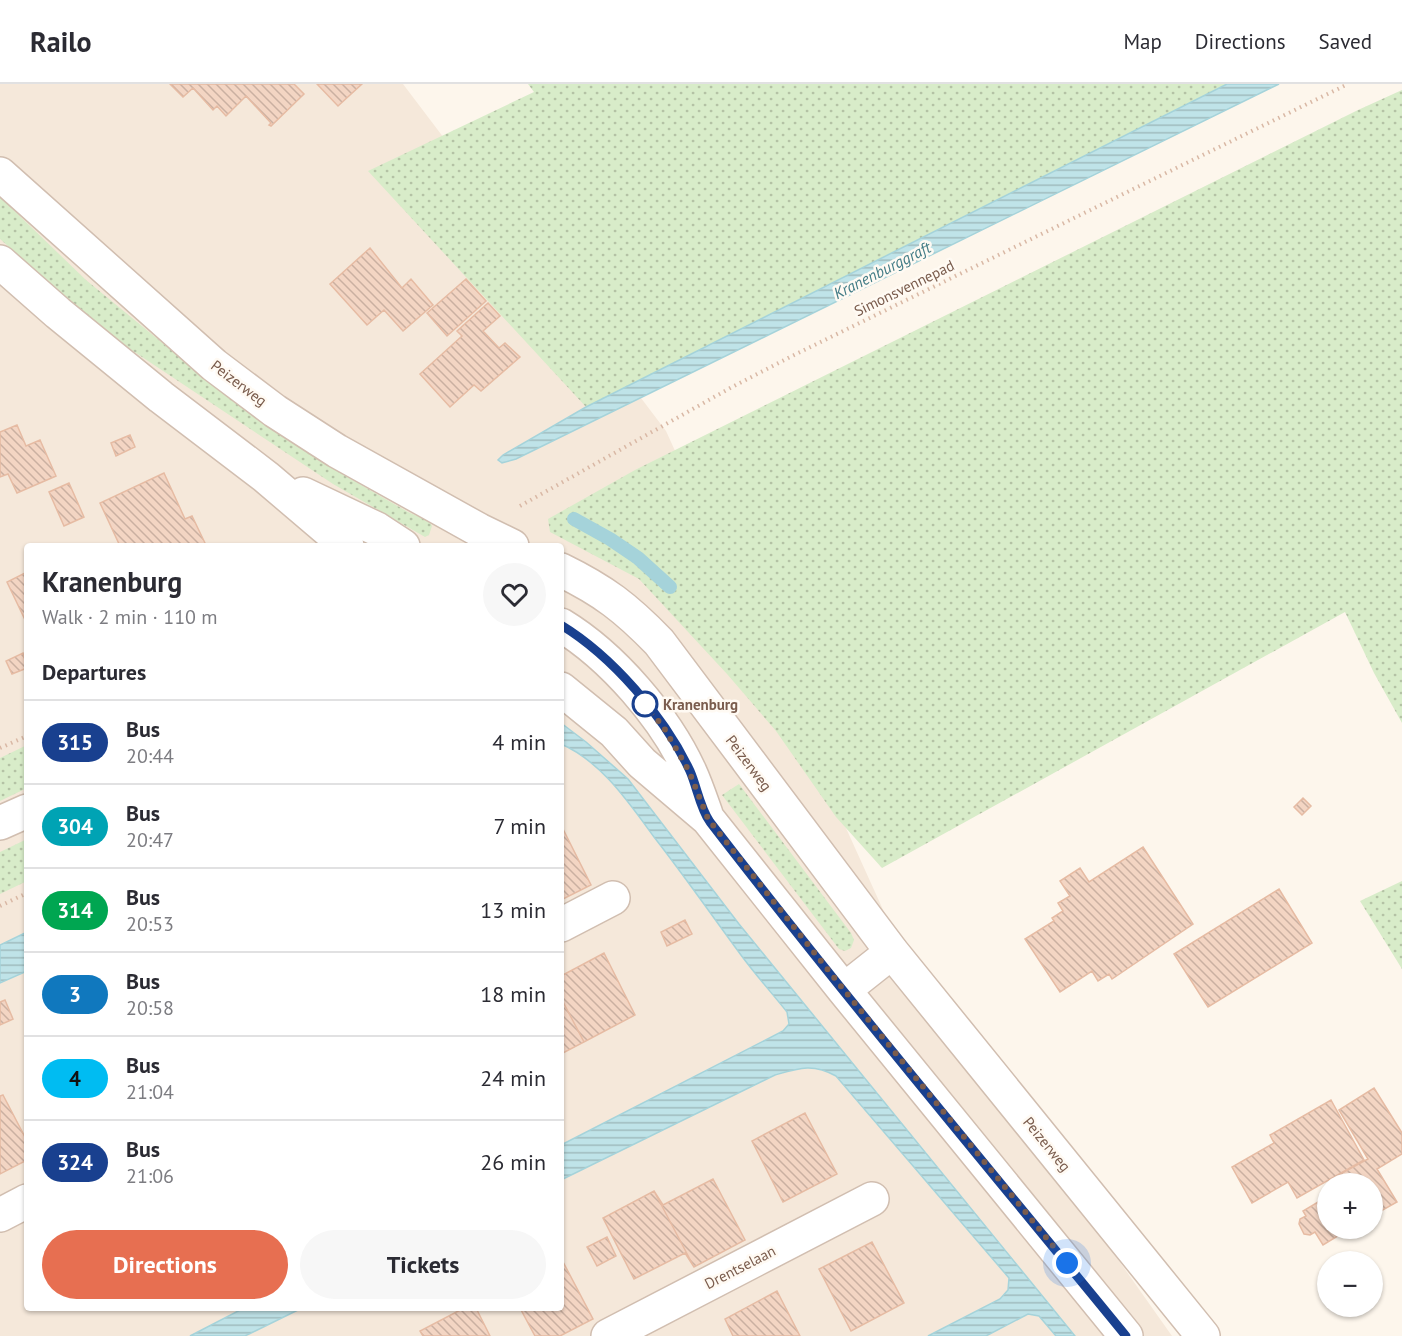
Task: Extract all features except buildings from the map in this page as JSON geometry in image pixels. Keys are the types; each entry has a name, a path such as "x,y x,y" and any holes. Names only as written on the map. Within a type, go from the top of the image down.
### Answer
{"street":[{"name":"Peizerweg","path":"0,174 214,364 275,411 337,451 506,543"},
{"path":"0,262 58,313 161,397 266,477 343,543"},
{"path":"266,477 377,529 398,543"},
{"name":"Peizerweg","path":"564,572 602,592 632,614 659,642 892,952 1203,1336"},
{"path":"564,627 600,653 624,677 664,728 689,771 708,819"},
{"path":"564,691 614,732 642,763 708,819 1126,1336"},
{"path":"0,823 24,812"},
{"path":"564,923 613,898"},
{"path":"844,990 892,952"},
{"name":"Drentselaan","path":"608,1336 872,1199"},
{"path":"0,1215 24,1203"}],"path":[{"name":"Simonsvennepad","path":"479,530 732,387 1348,84"},
{"path":"0,748 24,737"},
{"path":"0,906 24,894"}],"shaded area":[{"path":"0,84 403,84 666,431 904,956 1172,1336 0,1336"}],"green space":[{"path":"528,84 1227,84 586,407 368,171 534,92"},
{"path":"1402,90 1402,723 1374,673 1345,612 882,868 836,817 776,731 639,579 550,532 548,519 635,470"},
{"path":"0,197 86,280 205,378 285,437 342,474 408,512 429,521 432,526 429,535 425,537 333,484 130,349 0,239"},
{"path":"24,746 24,789 0,801 0,758"},
{"path":"739,784 851,933 854,940 851,948 845,951 839,949 722,795"},
{"path":"24,840 24,882 0,894 0,852"},
{"path":"1402,881 1402,969 1360,901"}],"water":[{"path":"1227,84 1279,84 516,459 502,463 498,460 586,407"},
{"path":"564,725 628,779 739,924 1075,1336 1056,1336 1039,1316 1028,1314 986,1336 928,1336 1000,1299 1008,1290 1009,1278 836,1076 820,1069 806,1068 775,1075 564,1179 564,1143 783,1031 789,1024 787,1012 744,959 624,797 601,772 575,751 564,746"},
{"path":"24,933 24,972 0,983 0,945"},
{"path":"238,1311 296,1311 245,1336 190,1336"}],"waterway":[{"name":"Kranenburggraft","path":"574,519 638,558 670,587"}],"bus line":[{"name":"315","path":"564,627 600,653 624,677 664,728 689,771 708,819 1126,1336"}],"place":[{"name":"Kranenburg","path":"645,704"}],"route":[{"path":"645,704 664,728 689,771 708,819 1067,1263"}]}
